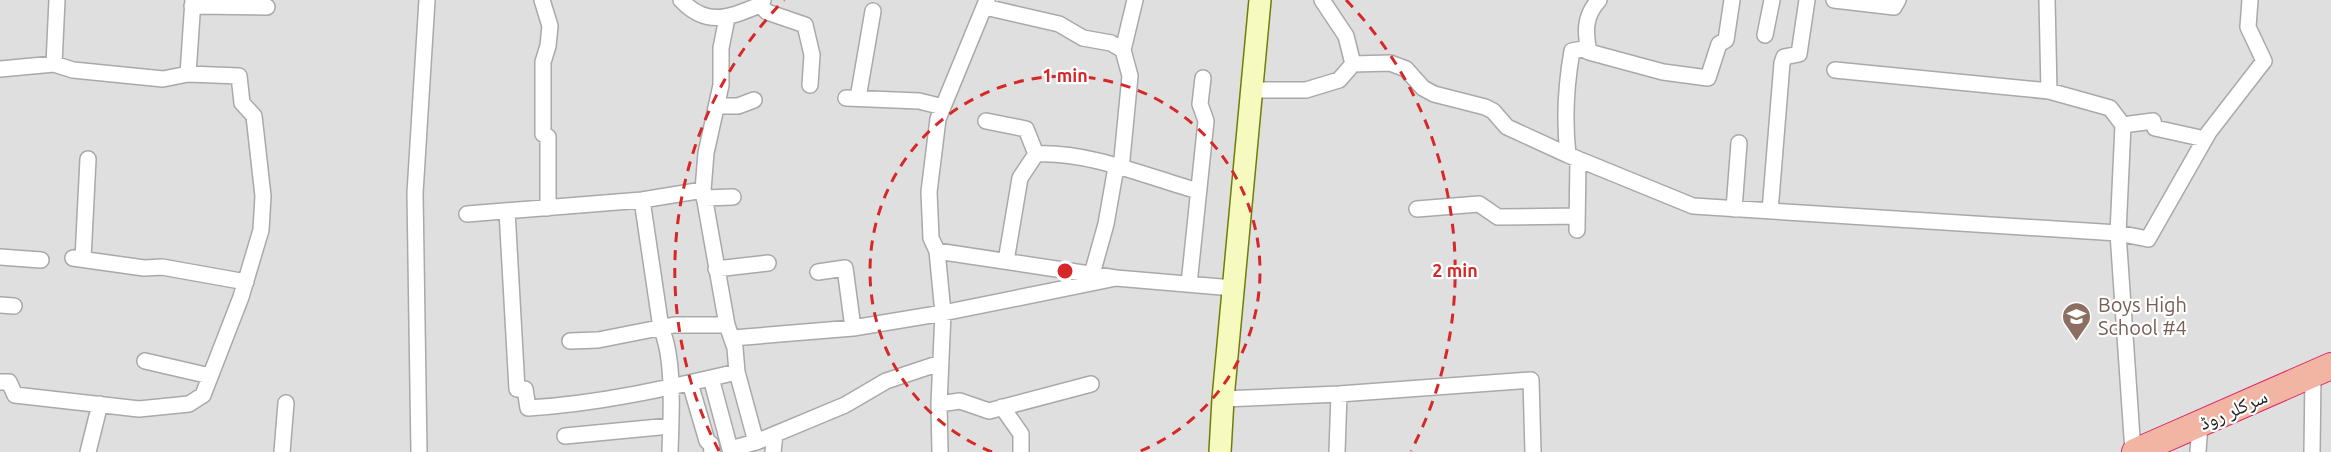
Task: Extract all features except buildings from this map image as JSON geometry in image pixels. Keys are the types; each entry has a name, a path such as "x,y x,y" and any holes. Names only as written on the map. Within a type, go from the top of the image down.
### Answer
{"highway":[{"name":"سرکلر روڈ","path":"2134,452 2322,369"}],"main road":[{"path":"1220,452 1260,0"}],"street":[{"path":"54,63 57,0"},
{"path":"419,452 415,193 427,0"},
{"path":"542,0 550,26 548,46 543,62 543,134 548,137 548,208"},
{"path":"681,0 691,10 706,16 727,18 761,2 767,12 805,25 812,55 810,85"},
{"path":"1092,274 1119,168 1130,76 1123,50 1135,0"},
{"path":"1322,0 1346,36 1353,64"},
{"path":"1589,52 1585,29 1591,8 1599,0"},
{"path":"1416,209 1479,204 1498,217 1577,223 1573,157 1565,131 1568,72 1572,51 1583,49 1663,72 1708,78 1719,44 1726,40 1732,0"},
{"path":"1765,35 1774,0"},
{"path":"1770,212 1782,63 1784,57 1799,54 1807,0"},
{"path":"1834,0 1894,7 1898,0"},
{"path":"2047,0 2049,92"},
{"path":"1251,90 1306,90 1339,80 1353,64 1390,63 1406,69 1423,88 1434,94 1485,107 1493,111 1507,127 1573,157 1693,206 2118,233 2148,238 2205,139 2264,61 2248,27 2250,0"},
{"path":"188,74 192,3 267,7"},
{"path":"940,452 939,405 943,313 937,251 931,238 929,192 938,119 986,3 1059,24 1083,38 1111,43 1123,50"},
{"path":"873,11 852,98 918,101 943,106"},
{"path":"727,18 721,48 721,85 706,153 703,194 737,372 756,442"},
{"path":"0,69 54,63 73,70 163,79 188,74 238,76 242,103 254,116 263,196 261,230 246,282 203,395 189,404 139,409 15,395 9,382 0,382"},
{"path":"1835,70 2049,92 2110,108 2123,124 2118,233 2134,452"},
{"path":"1189,284 1206,120 1200,104 1203,78"},
{"path":"717,106 738,106 754,100"},
{"path":"986,121 1026,129 1036,154"},
{"path":"2123,124 2153,121 2155,128 2205,139"},
{"path":"1734,209 1739,143"},
{"path":"1036,154 1053,153 1119,168 1198,191"},
{"path":"1006,261 1020,178 1036,154"},
{"path":"88,159 78,259 144,268 162,267 246,282"},
{"path":"467,214 703,194 733,197"},
{"path":"642,200 661,328 667,340 670,452"},
{"path":"507,211 517,389 525,389 528,408 552,407 670,387 737,372"},
{"path":"937,251 1116,278 1233,288"},
{"path":"0,257 40,260"},
{"path":"716,269 768,263"},
{"path":"818,272 845,268 853,328"},
{"path":"570,341 598,340 674,326 730,332 853,328 943,313 1116,278"},
{"path":"145,361 210,376"},
{"path":"711,378 730,449 756,442 845,405 886,381 940,363"},
{"path":"2312,452 2322,369"},
{"path":"1223,399 1339,394 1532,380 1533,452"},
{"path":"690,383 712,452"},
{"path":"939,405 960,401 989,411 1091,384"},
{"path":"1337,452 1339,394"},
{"path":"282,452 286,403"},
{"path":"88,452 100,405"},
{"path":"1002,407 1021,434 1021,452"},
{"path":"2198,452 2200,423"},
{"path":"565,436 670,426"},
{"path":"773,452 774,434"}],"shaded area":[{"path":"0,0 2331,0 2331,452 0,452"}],"place":[{"name":"Boys High School #4","path":"2077,342"}]}
